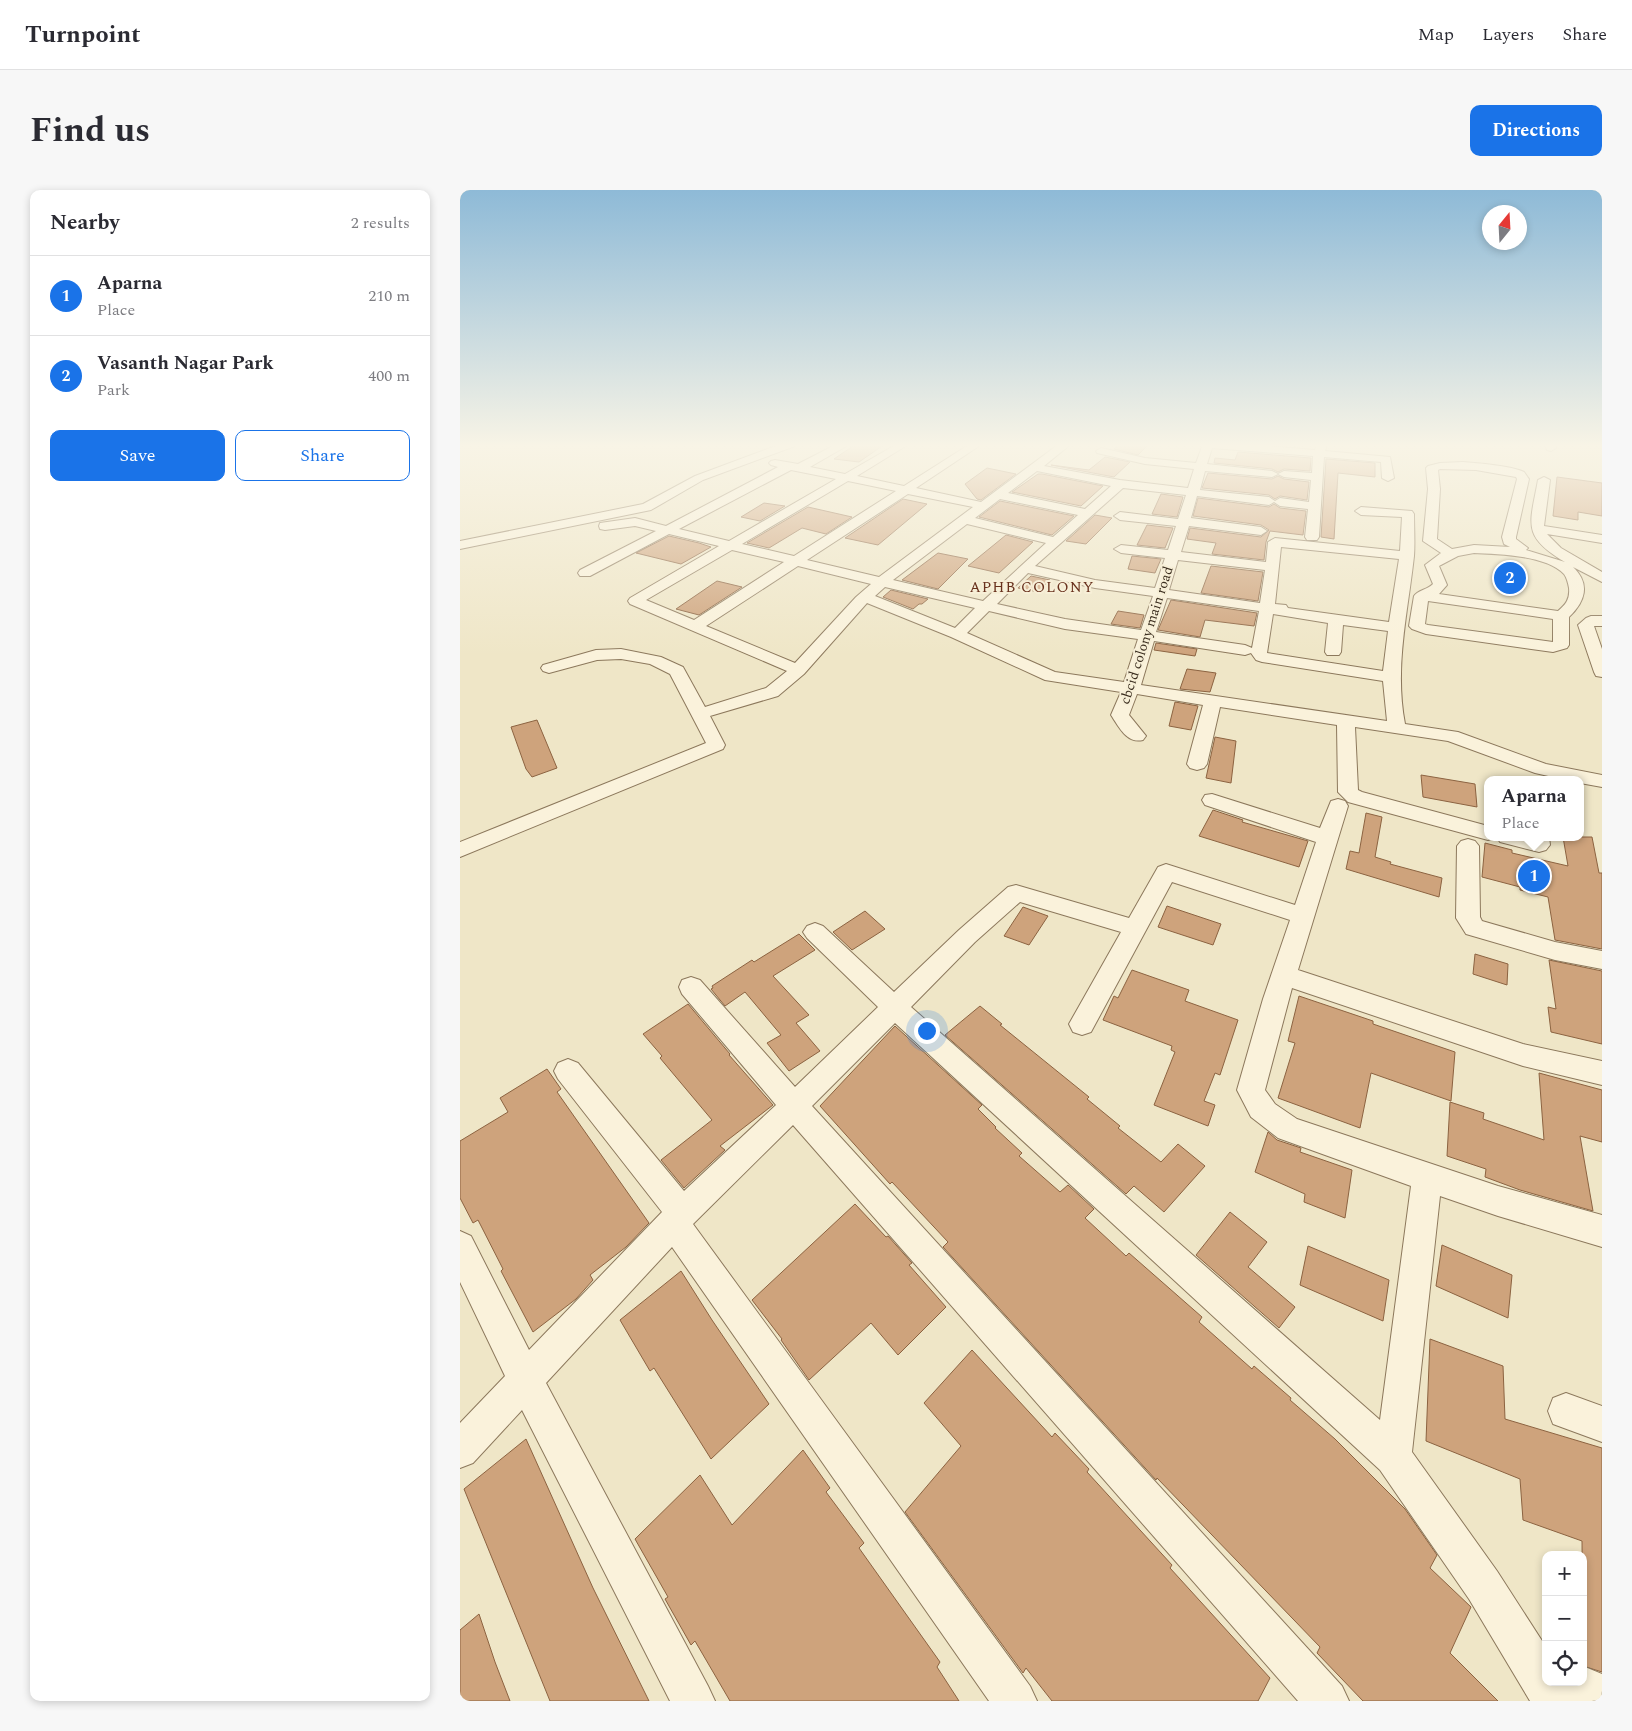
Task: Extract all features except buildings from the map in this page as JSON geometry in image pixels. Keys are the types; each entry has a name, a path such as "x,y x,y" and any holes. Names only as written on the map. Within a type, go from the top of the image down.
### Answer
{"street":[{"path":"460,545 606,515"},
{"path":"585,573 696,515"},
{"path":"783,515 635,601 798,670"},
{"path":"695,626 866,515"},
{"path":"699,714 772,692 798,670 865,597 882,582 972,515"},
{"path":"957,634 1025,568 1085,515"},
{"name":"cbcid colony main road","path":"1137,736 1128,728 1120,714 1131,688 1185,515"},
{"path":"1312,537 1313,515"},
{"path":"1397,727 1393,711 1391,661 1406,556 1408,515"},
{"path":"1430,515 1430,541 1451,554"},
{"path":"1511,515 1509,541 1521,548 1519,551 1513,552"},
{"path":"1540,515 1538,529 1542,539 1602,578"},
{"path":"1120,516 1261,530"},
{"path":"965,520 1055,541"},
{"path":"605,526 635,522 985,607 1065,624 1245,650"},
{"path":"1538,529 1602,539"},
{"path":"1391,677 1262,657 1260,654 1264,607 1275,542 1406,556"},
{"path":"1121,549 1265,566"},
{"path":"1480,549 1539,556 1570,571 1577,594 1575,604 1564,613 1561,645 1553,647 1416,626 1421,596 1433,592 1440,585 1432,565 1442,556 1480,549"},
{"path":"1025,568 1094,584 1160,594 1284,608 1395,624"},
{"path":"1421,596 1564,613 1597,621"},
{"path":"865,597 957,634 1051,676 1452,736 1542,774 1559,776"},
{"path":"1264,607 1283,612 1336,619 1395,624"},
{"path":"1334,652 1336,619"},
{"path":"1597,621 1586,625 1601,669"},
{"path":"460,850 716,745 677,671 656,660 621,654 596,655 549,668"},
{"path":"1197,764 1213,701"},
{"path":"1346,721 1348,792 1355,797 1484,832"},
{"path":"1584,779 1602,781"},
{"path":"1212,800 1327,838"},
{"path":"1338,806 1284,975 1251,1090 1255,1103 1288,1129 1498,1202 1602,1231"},
{"path":"1522,841 1539,845 1539,841"},
{"path":"1468,846 1468,918 1474,928 1555,951 1602,960"},
{"path":"1082,1024 1166,872 1303,916"},
{"path":"460,1450 677,1217 794,1106 967,936 1016,893 1135,928"},
{"path":"815,932 894,1007 1393,1457 1483,1585 1581,1695"},
{"path":"1284,975 1523,1055 1602,1073"},
{"path":"690,987 794,1106 1327,1701"},
{"path":"568,1071 677,1217 1015,1701"},
{"path":"1393,1457 1427,1177"},
{"path":"460,1247 526,1381 693,1701"},
{"path":"1566,1411 1602,1424"}],"place":[{"name":"Vasanth Nagar Park","path":"1510,578"},
{"name":"Aparna","path":"1534,876"}],"district":[{"name":"APHB COLONY","path":"1032,587"}]}
